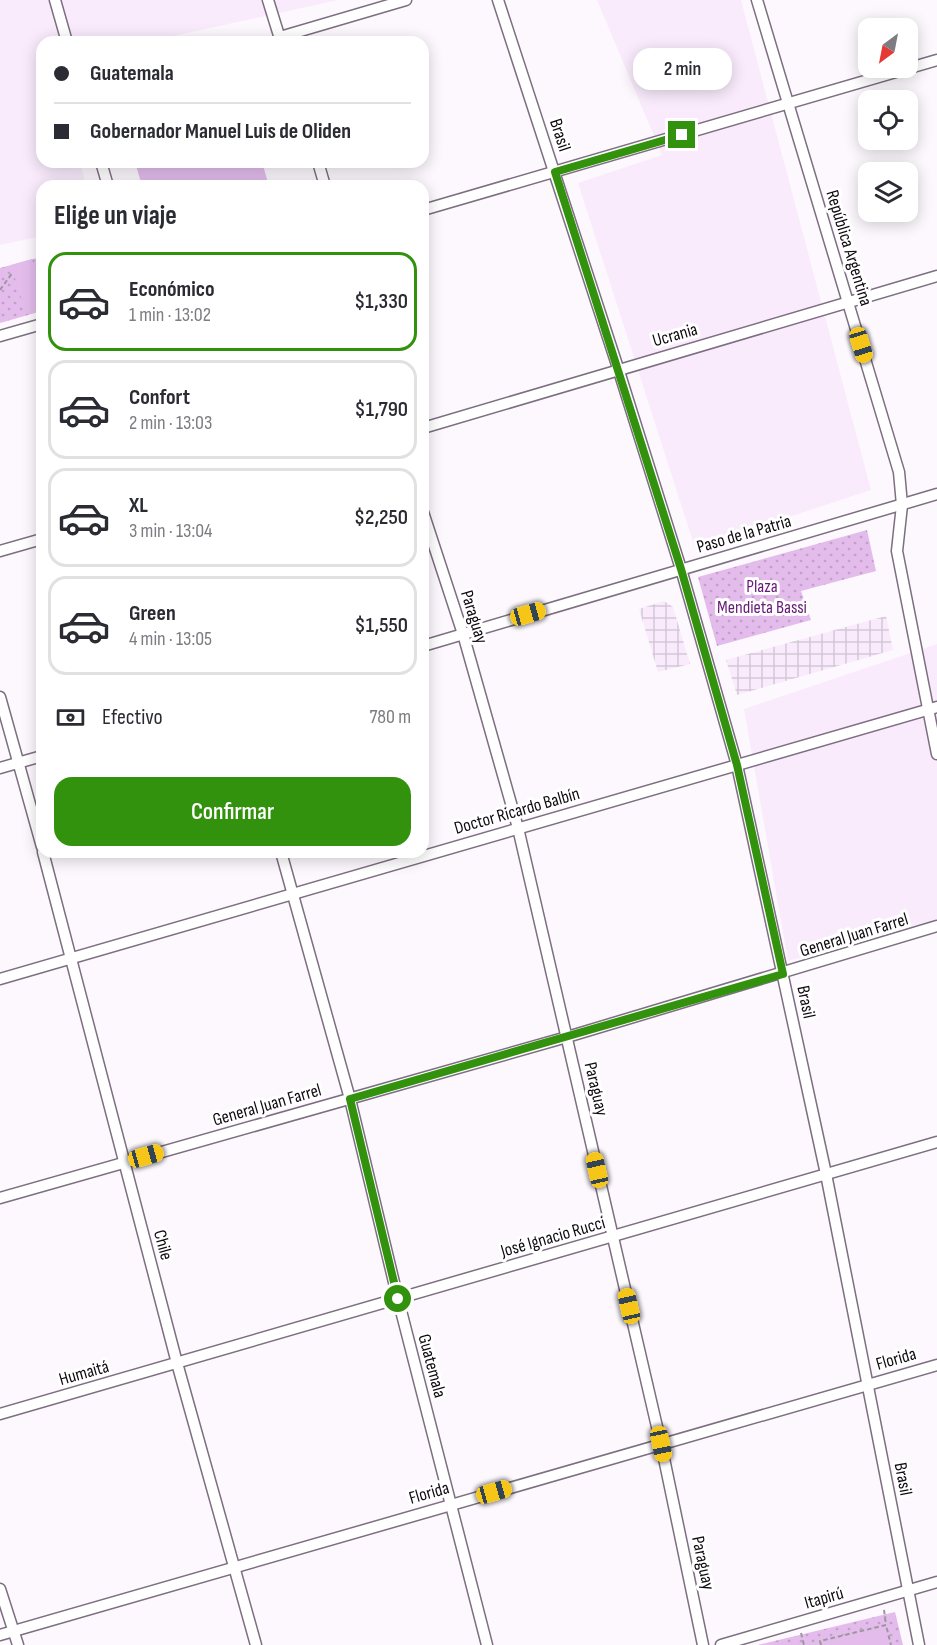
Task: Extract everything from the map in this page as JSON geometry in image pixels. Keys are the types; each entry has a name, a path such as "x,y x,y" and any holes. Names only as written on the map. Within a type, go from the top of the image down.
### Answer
{"street":[{"path":"55,0 65,36"},
{"path":"268,0 280,36"},
{"path":"291,36 406,0"},
{"name":"Brasil","path":"498,0 681,569 737,765 826,1174 919,1645"},
{"name":"República Argentina","path":"757,0 899,472 902,505 897,551 933,708 937,754"},
{"path":"429,208 937,60"},
{"name":"Ucrania","path":"429,426 618,368 937,276"},
{"path":"0,336 36,326"},
{"name":"Paso de la Patria","path":"429,644 937,494"},
{"name":"Paraguay","path":"429,530 463,634 518,828 661,1444 703,1645"},
{"path":"0,551 36,541"},
{"path":"0,697 36,824"},
{"name":"Doctor Ricardo Balbín","path":"429,854 933,708"},
{"path":"0,768 36,758"},
{"name":"Chile","path":"45,858 123,1162 256,1645"},
{"name":"Guatemala","path":"283,858 350,1099 398,1299 487,1645"},
{"name":"Doctor Ricardo Balbín","path":"0,979 416,858"},
{"name":"General Juan Farrel","path":"0,1197 567,1037 937,926"},
{"name":"José Ignacio Rucci","path":"177,1363 937,1142"},
{"name":"Humaitá","path":"0,1414 177,1363"},
{"name":"Florida","path":"0,1635 234,1565 937,1365"},
{"name":"Itapirú","path":"721,1645 937,1582"},
{"path":"0,1589 18,1645"}],"path":[{"path":"0,290 13,273"},
{"path":"821,1645 820,1641 886,1625 891,1645"}],"shaded area":[{"path":"0,0 338,0 173,36 36,36 36,168 82,168 84,180 36,180 36,237 0,245"},
{"path":"597,0 741,0 871,490 695,548 578,183 662,155"},
{"path":"664,601 673,607 690,664 658,672 639,609"},
{"path":"886,616 893,650 737,695 726,660"},
{"path":"937,644 937,919 788,961 744,709"}],"green space":[{"path":"137,168 264,168 267,180 140,180"},
{"path":"36,258 36,313 0,323 0,268"},
{"path":"32,259 36,272 36,311 26,314 11,265"},
{"name":"Plaza Mendieta Bassi","path":"867,530 876,571 801,591 811,620 717,646 698,577"},
{"path":"895,1612 903,1645 758,1645"},
{"path":"886,1625 891,1645 821,1645 820,1641"}],"route":[{"path":"398,1299 350,1099 783,974 737,765 681,569 555,172 682,135"}]}
